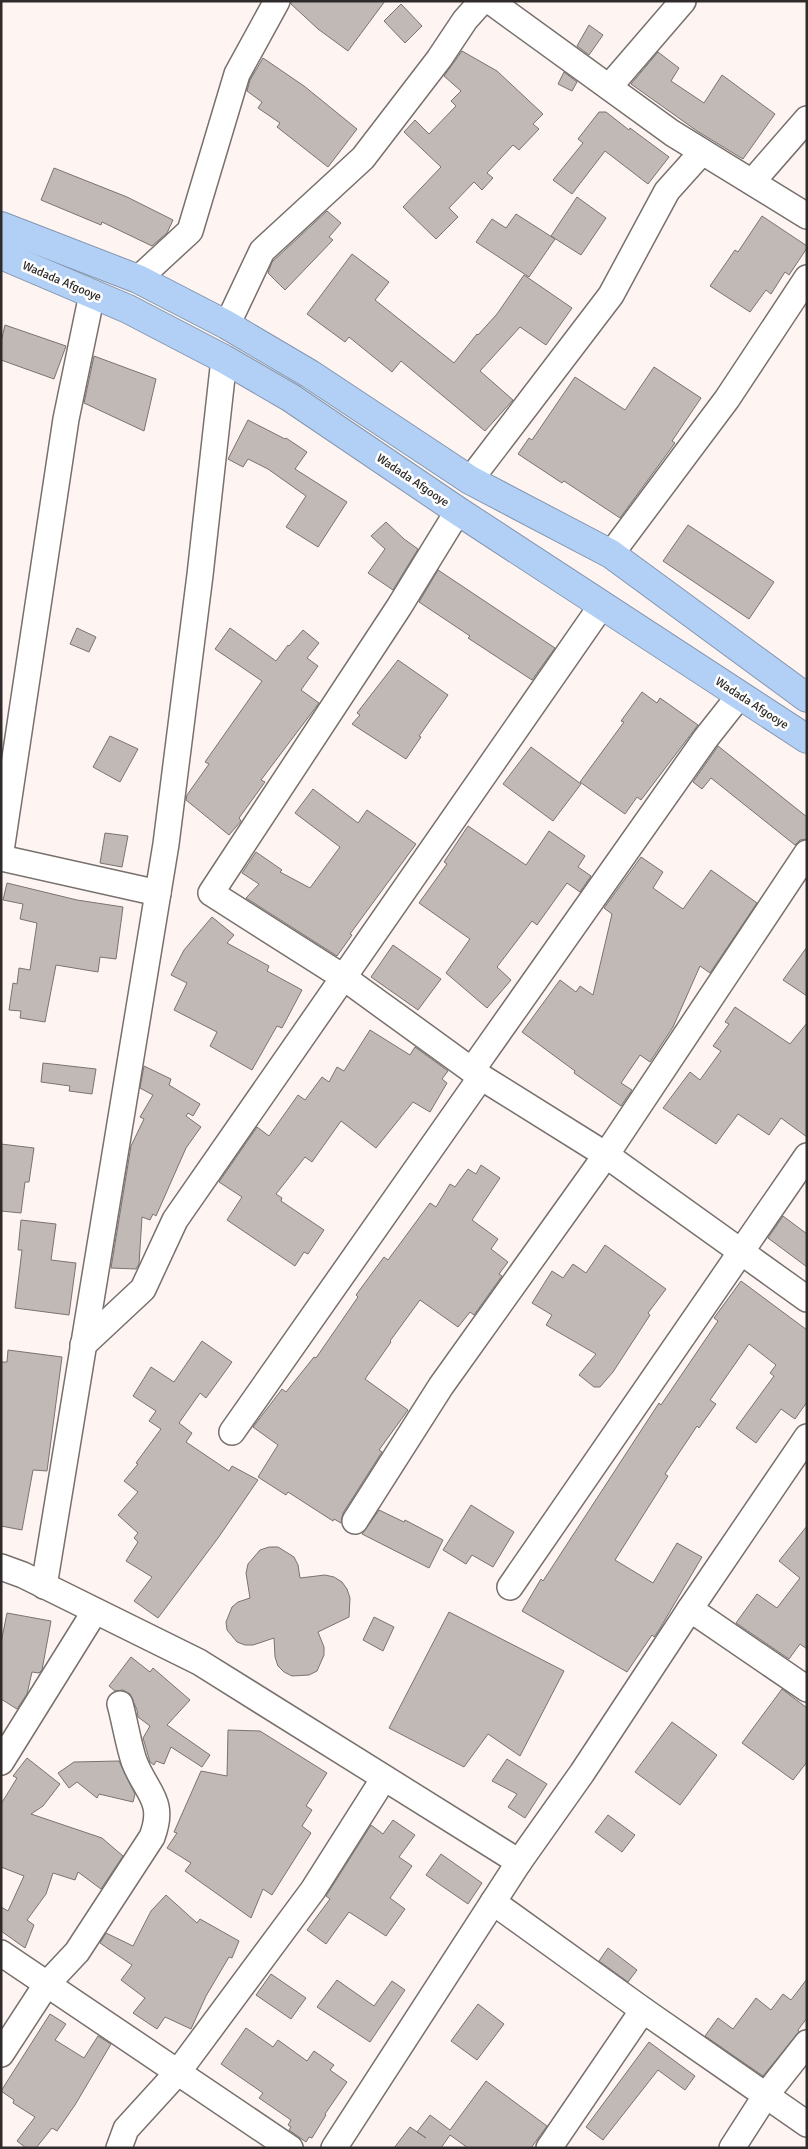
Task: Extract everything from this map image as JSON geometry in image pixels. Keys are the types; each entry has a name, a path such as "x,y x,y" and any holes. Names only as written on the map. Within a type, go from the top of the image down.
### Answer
{"highway":[{"path":"1,226 138,279 227,325 310,374 470,480 611,554 807,698"},
{"name":"Wadada Afgooye","path":"1,255 128,310 224,359 291,398 458,511 807,739"}],"street":[{"path":"138,279 190,232 237,74 277,1"},
{"path":"227,325 262,251 363,158 439,59 465,20 482,1"},
{"path":"490,1 672,133 807,216"},
{"path":"609,87 683,1"},
{"path":"752,182 807,119"},
{"path":"470,480 612,295 667,191 702,152"},
{"path":"611,554 727,399 807,278"},
{"path":"1,851 66,419 92,294"},
{"path":"44,1586 158,893 199,584 224,359"},
{"path":"458,511 399,607 211,892 343,977 477,1074 606,1155 807,1299"},
{"path":"83,1345 143,1289 175,1220 602,605"},
{"path":"232,1432 706,738 740,696"},
{"path":"355,1521 441,1386 606,1155 807,853"},
{"path":"1,858 158,893"},
{"path":"510,1587 807,1156"},
{"path":"334,2148 493,1902 582,1773 690,1609 807,1437"},
{"path":"1,1567 23,1575 199,1662 520,1862"},
{"path":"690,1609 807,1690"},
{"path":"1,1762 96,1611"},
{"path":"1,2054 46,1985 76,1952 152,1837 158,1821 155,1801 134,1761 120,1704"},
{"path":"119,2148 126,2129 178,2072 313,1890 384,1778"},
{"path":"493,1902 642,2010 807,2124"},
{"path":"1,1953 290,2148"},
{"path":"549,2148 642,2010"},
{"path":"732,2148 766,2095 807,2043"}],"building":[{"path":"291,1 385,1 348,51 318,29 291,4"},
{"path":"401,4 422,26 405,43 384,21"},
{"path":"589,25 603,35 589,55 577,46"},
{"path":"462,51 497,71 543,114 533,124 539,129 519,150 513,145 487,173 493,178 482,190 474,182 449,208 458,217 436,239 403,207 441,167 404,132 415,120 429,134 456,106 451,101 461,91 444,76"},
{"path":"658,52 679,68 671,81 704,103 722,75 775,114 743,159 697,131 631,84"},
{"path":"263,58 304,86 357,129 328,167 277,127 280,123 258,108 262,102 247,91 250,80"},
{"path":"564,72 577,82 572,91 558,84"},
{"path":"599,112 606,112 669,157 648,184 605,151 572,194 553,180 583,143 578,139"},
{"path":"54,168 127,197 173,220 167,233 152,246 102,222 101,225 41,200"},
{"path":"577,197 606,218 581,255 551,236"},
{"path":"327,211 341,223 329,237 333,240 285,290 268,273 272,262"},
{"path":"516,214 555,239 529,277 476,242 492,219 506,228"},
{"path":"762,216 807,246 807,248 789,275 785,272 771,294 766,290 750,312 710,286 735,250 738,252"},
{"path":"352,254 389,282 375,300 454,363 477,334 497,314 524,275 572,308 546,345 520,327 480,371 513,400 485,431 401,361 392,372 349,337 345,342 307,314"},
{"path":"5,325 66,346 54,379 1,360 1,342"},
{"path":"94,356 156,379 144,431 84,403"},
{"path":"654,367 701,398 672,441 675,443 620,518 564,481 562,483 518,454 529,438 532,440 575,377 625,410"},
{"path":"248,420 286,438 307,452 295,469 347,502 318,547 286,527 306,496 268,469 248,459 243,467 228,459"},
{"path":"386,522 418,549 393,590 368,573 385,549 371,536"},
{"path":"688,525 774,582 749,619 663,561"},
{"path":"438,570 555,648 532,680 468,638 470,636 419,602"},
{"path":"77,628 96,637 89,652 70,644"},
{"path":"230,628 276,661 303,630 319,643 307,658 318,666 301,690 319,703 261,780 265,782 239,818 241,821 229,835 186,800 187,795 209,764 205,762 262,681 215,649"},
{"path":"398,660 448,695 419,736 421,737 406,759 352,724 360,715 357,713"},
{"path":"642,692 657,703 660,698 698,725 641,800 637,797 625,814 580,782 624,722 621,721"},
{"path":"110,736 138,749 120,782 93,767"},
{"path":"718,746 807,817 807,839 800,840 795,845 711,778 702,789 693,782"},
{"path":"531,747 581,784 553,821 503,784"},
{"path":"313,789 358,823 367,810 416,844 350,934 352,935 337,956 246,898 259,884 242,873 256,852 282,870 280,872 310,888 340,847 295,813"},
{"path":"468,826 526,865 549,831 585,856 578,867 591,876 580,892 567,883 537,925 532,921 497,967 511,980 487,1008 446,973 470,939 419,903 447,864 444,862"},
{"path":"105,833 128,836 122,867 100,863"},
{"path":"641,857 663,872 653,888 683,909 711,870 757,903 710,973 700,966 673,1027 650,1062 640,1055 621,1083 632,1090 621,1106 574,1073 575,1071 522,1032 560,980 576,992 580,986 593,995 612,914 604,908"},
{"path":"7,883 77,900 123,907 116,959 100,957 98,972 56,965 45,1022 20,1018 21,1011 9,1010 13,983 17,984 19,968 30,970 37,923 20,919 23,904 3,900"},
{"path":"212,917 234,935 227,943 269,966 267,971 302,990 282,1028 277,1026 252,1070 210,1046 217,1032 174,1010 187,983 171,975 184,950"},
{"path":"393,945 441,979 418,1010 371,977"},
{"path":"807,947 807,996 783,980"},
{"path":"735,1007 790,1044 807,1023 807,1137 781,1118 769,1135 738,1114 716,1144 663,1108 690,1072 700,1080 721,1051 713,1046 729,1024 725,1022"},
{"path":"370,1030 410,1055 415,1047 448,1071 442,1079 447,1083 430,1112 413,1102 376,1148 341,1121 312,1162 305,1157 276,1194 282,1198 281,1201 324,1230 308,1254 304,1252 295,1266 227,1220 242,1197 219,1182 257,1127 269,1136 298,1095 305,1100 322,1077 329,1082 337,1067 344,1071"},
{"path":"43,1063 96,1069 92,1094 69,1091 70,1086 41,1082"},
{"path":"144,1066 171,1079 169,1085 200,1104 193,1116 188,1113 186,1116 201,1127 186,1148 156,1216 153,1214 150,1220 142,1217 139,1264 136,1269 111,1268 131,1146 144,1119 140,1117 153,1095 140,1088"},
{"path":"1,1144 34,1148 29,1182 25,1182 21,1213 1,1211"},
{"path":"481,1165 500,1178 472,1220 498,1239 491,1249 508,1262 499,1274 502,1276 474,1315 470,1312 458,1327 420,1300 390,1341 365,1379 408,1410 379,1450 382,1452 343,1513 341,1523 334,1519 333,1521 288,1492 286,1495 258,1477 278,1445 253,1427 282,1389 286,1392 314,1357 316,1358 358,1297 356,1295 384,1257 388,1260 430,1203 436,1207 450,1184 455,1187 468,1169 476,1174"},
{"path":"783,1216 807,1234 807,1267 768,1238"},
{"path":"21,1220 56,1224 51,1260 76,1263 69,1315 15,1308 22,1250 18,1250"},
{"path":"605,1245 666,1289 648,1313 650,1315 613,1372 600,1387 594,1387 579,1375 596,1354 546,1325 552,1315 532,1303 552,1271 563,1278 573,1264 586,1273"},
{"path":"741,1281 807,1330 807,1402 795,1419 781,1409 756,1443 736,1428 774,1376 770,1373 776,1365 749,1344 710,1400 716,1404 699,1428 697,1426 665,1474 668,1476 615,1560 653,1583 677,1543 702,1557 659,1630 654,1637 652,1635 627,1672 522,1611 541,1579 543,1581 659,1403 661,1405 718,1321 714,1318"},
{"path":"202,1341 232,1362 206,1398 200,1393 179,1423 192,1433 186,1442 229,1471 232,1466 258,1480 218,1538 158,1618 134,1601 152,1577 126,1561 138,1542 134,1538 138,1533 118,1515 138,1492 124,1481 138,1464 136,1463 161,1429 149,1421 156,1411 133,1396 151,1367 174,1382"},
{"path":"8,1350 62,1357 47,1471 33,1470 22,1530 1,1526 1,1362 7,1362"},
{"path":"471,1505 514,1532 493,1567 472,1555 466,1564 443,1550"},
{"path":"379,1510 404,1522 405,1520 443,1540 429,1568 362,1534"},
{"path":"807,1526 807,1649 800,1644 789,1659 736,1623 757,1594 777,1608 800,1578 779,1561"},
{"path":"278,1547 294,1557 298,1565 300,1578 325,1575 334,1577 342,1582 350,1598 349,1617 318,1632 324,1647 324,1655 317,1671 309,1675 292,1676 278,1666 275,1657 274,1638 253,1645 245,1645 237,1642 227,1630 226,1622 232,1607 238,1602 250,1598 246,1573 248,1564 260,1550"},
{"path":"449,1612 564,1671 520,1756 488,1734 464,1767 389,1728"},
{"path":"7,1613 51,1621 42,1670 39,1673 32,1672 27,1694 17,1709 1,1699 1,1643"},
{"path":"374,1617 394,1627 383,1651 363,1640"},
{"path":"131,1657 150,1672 153,1668 190,1700 167,1725 210,1755 202,1767 171,1747 164,1764 156,1761 154,1765 150,1762 143,1738 150,1726 138,1717 130,1694 123,1690 115,1691 109,1686"},
{"path":"782,1689 807,1708 807,1762 793,1780 742,1743"},
{"path":"672,1722 717,1755 680,1805 635,1772"},
{"path":"228,1730 260,1731 327,1773 306,1806 312,1810 302,1826 311,1833 272,1895 263,1889 251,1918 185,1871 191,1863 167,1848 177,1833 174,1832 201,1771 227,1776"},
{"path":"27,1758 60,1784 43,1806 31,1814 102,1838 123,1856 101,1889 78,1872 75,1880 53,1873 46,1894 27,1920 34,1925 25,1948 1,1931 1,1907 8,1911 24,1876 1,1867 1,1804 17,1778 13,1776"},
{"path":"507,1759 547,1784 525,1818 508,1807 517,1794 492,1781"},
{"path":"119,1761 135,1794 133,1802 99,1794 97,1798 77,1782 69,1788 58,1773 74,1762"},
{"path":"608,1815 635,1835 622,1852 595,1832"},
{"path":"393,1820 415,1835 399,1857 412,1866 390,1898 405,1909 386,1936 349,1912 326,1944 307,1930 330,1899 326,1896 371,1825 383,1834"},
{"path":"441,1854 482,1883 468,1904 426,1875"},
{"path":"166,1895 197,1923 200,1919 239,1941 232,1958 229,1957 206,1996 191,2029 165,2017 157,2029 133,2013 145,1998 121,1980 132,1965 100,1943 106,1933 133,1946 151,1911"},
{"path":"608,1948 637,1970 628,1982 599,1961"},
{"path":"271,1974 306,1998 291,2019 256,1995"},
{"path":"807,1979 807,2018 798,2030 799,2032 763,2076 705,2036 718,2018 733,2029 756,1998 771,2010 783,1994 791,2000"},
{"path":"337,1980 374,2006 392,1981 405,1990 370,2042 317,2007"},
{"path":"478,2004 504,2024 477,2060 451,2041"},
{"path":"50,2014 66,2024 55,2040 84,2058 98,2036 111,2044 75,2105 57,2131 52,2128 36,2148 26,2148 17,2141 35,2117 13,2103 14,2100 1,2091"},
{"path":"246,2028 273,2047 278,2040 307,2061 314,2051 334,2065 330,2070 347,2082 325,2114 312,2138 309,2137 306,2142 289,2130 291,2127 288,2125 291,2120 259,2098 263,2093 221,2064"},
{"path":"649,2042 695,2076 685,2090 658,2070 603,2140 586,2127"},
{"path":"486,2081 547,2126 531,2148 468,2148 450,2135 441,2148 394,2148 410,2127 417,2132 430,2115 450,2130"}]}
